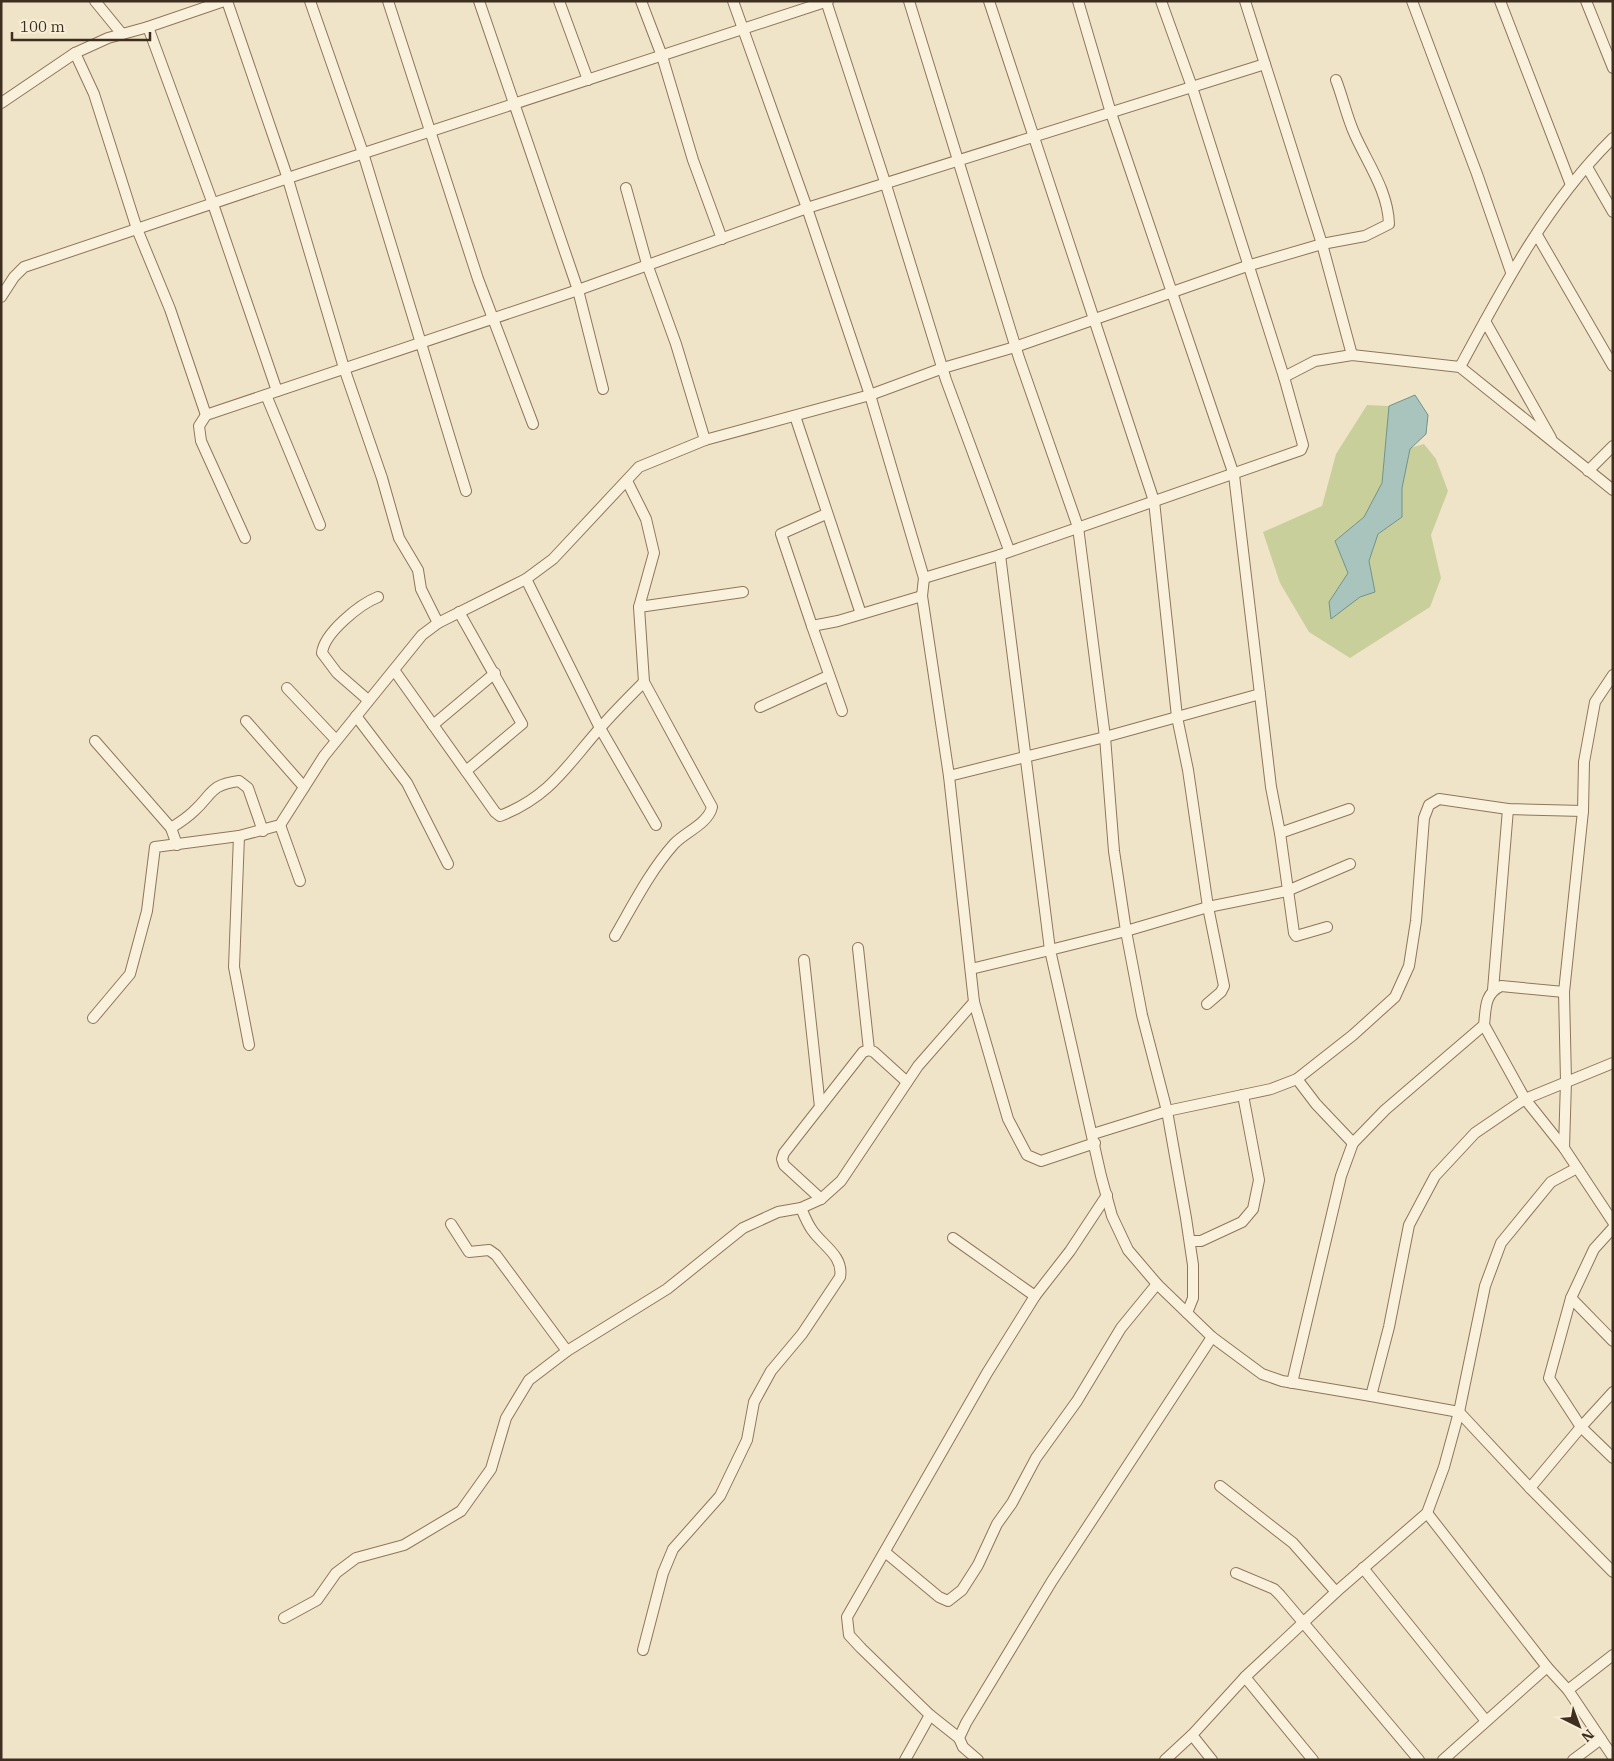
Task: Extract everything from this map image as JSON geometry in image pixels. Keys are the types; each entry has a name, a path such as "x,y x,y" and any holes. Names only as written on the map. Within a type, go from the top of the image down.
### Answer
{"street":[{"path":"95,1 122,34"},
{"path":"190,1 196,11"},
{"path":"1,104 74,53 122,34 148,28 226,1 288,179 344,368 382,478 399,538 418,570 421,588 438,623"},
{"path":"310,1 363,153 466,491"},
{"path":"388,1 492,318 534,424"},
{"path":"479,1 578,290 603,389"},
{"path":"559,1 588,80"},
{"path":"641,1 662,56 693,160 722,240"},
{"path":"733,1 807,208 870,395 924,578 922,596 949,776 974,1002 1008,1119 1027,1155 1041,1161 1094,1138 1167,1112 1271,1089 1297,1078 1353,1035 1395,996 1409,966 1416,921 1424,818 1429,804 1439,799 1508,809 1583,811"},
{"path":"1,296 14,277 24,267 363,153 827,1 943,368 1004,552 1024,758 1050,950 1112,1216 1128,1250 1157,1284 1187,1313 1212,1336 1262,1374 1292,1383 1459,1412 1530,1488 1613,1572"},
{"path":"909,1 1015,347 1078,527 1105,737 1114,851 1126,931 1142,1014 1167,1112 1190,1241 1193,1265 1193,1298 1187,1313"},
{"path":"989,1 1032,137 1154,501 1176,717 1188,770 1208,907 1224,986 1221,992 1207,1004"},
{"path":"1078,1 1111,112 1234,475 1271,787 1280,833 1294,933 1296,936 1328,927"},
{"path":"924,578 1234,475 1301,450 1303,445 1284,377 1247,266 1192,87 1161,1"},
{"path":"1412,1 1477,174 1511,272"},
{"path":"1500,1 1571,186"},
{"path":"1586,1 1613,68"},
{"path":"1248,2 1265,64 1322,244 1352,355"},
{"path":"148,28 213,204 277,391"},
{"path":"74,53 94,94 137,229 170,310 206,415"},
{"path":"245,538 201,441 199,426 206,415 578,290 807,208 886,185 959,160 1265,64"},
{"path":"94,1018 130,974 147,910 155,847 239,836 280,825 336,740 422,635 438,623 526,579 553,560 639,467 705,440 870,395 943,368 1015,347 1247,266 1322,244 1365,236 1389,224 1382,188 1354,134 1336,80"},
{"path":"1460,367 1511,272 1571,186 1613,138"},
{"path":"1587,167 1613,212"},
{"path":"626,188 647,264 676,344 705,440"},
{"path":"1537,235 1613,366"},
{"path":"1484,321 1555,444"},
{"path":"1284,377 1315,361 1352,355 1460,367 1613,490"},
{"path":"266,395 320,525"},
{"path":"796,416 826,514 861,614"},
{"path":"1588,471 1613,446"},
{"path":"615,936 649,876 675,844 707,818 712,807 644,682 639,607 654,552 646,519 627,481"},
{"path":"826,514 782,534 828,676 842,711"},
{"path":"526,579 600,728 656,825"},
{"path":"639,607 743,592"},
{"path":"812,626 922,596"},
{"path":"368,700 337,673 322,653 323,646 352,613 366,602 378,597"},
{"path":"459,612 522,724 466,771"},
{"path":"394,670 495,812 500,816 549,789 572,764 600,728 644,682"},
{"path":"433,725 495,673"},
{"path":"1564,1148 1566,1081 1564,992 1583,811 1584,762 1595,702 1613,675"},
{"path":"760,707 828,676"},
{"path":"288,688 336,740"},
{"path":"949,776 1105,737 1260,694"},
{"path":"356,716 407,783 448,864"},
{"path":"246,720 304,787"},
{"path":"95,741 171,828 177,845"},
{"path":"171,828 196,810 208,794 225,783 239,781 248,788 263,831"},
{"path":"1280,833 1348,809"},
{"path":"1493,990 1508,809"},
{"path":"280,825 300,881"},
{"path":"239,836 234,967 249,1045"},
{"path":"971,969 1126,931 1208,907 1287,891 1350,864"},
{"path":"858,948 869,1050 907,1082"},
{"path":"804,960 820,1107"},
{"path":"1564,992 1501,986 1493,990 1488,997 1484,1025 1525,1099 1564,1148 1613,1222"},
{"path":"284,1618 317,1600 336,1573 356,1558 404,1545 461,1510 491,1469 506,1418 529,1380 567,1351 667,1289 743,1228 778,1212 800,1208 821,1199 841,1181 907,1082 974,1002"},
{"path":"1292,1383 1341,1176 1353,1143 1385,1110 1484,1025"},
{"path":"821,1199 784,1165 782,1159 863,1052 869,1050"},
{"path":"1371,1396 1389,1327 1409,1225 1435,1176 1475,1133 1525,1099 1613,1063"},
{"path":"1297,1078 1316,1104 1353,1143"},
{"path":"1190,1241 1201,1241 1242,1222 1253,1209 1258,1180 1243,1095"},
{"path":"1165,1760 1192,1735 1245,1677 1336,1592 1427,1513 1444,1467 1459,1412 1485,1286 1501,1242 1551,1182 1577,1168"},
{"path":"978,1760 963,1747 958,1738 930,1716 849,1634 847,1617 987,1373 1035,1296 1070,1251 1107,1195"},
{"path":"643,1650 663,1573 673,1549 720,1496 747,1440 754,1402 771,1371 802,1334 840,1277 842,1268 837,1259 812,1230 800,1208"},
{"path":"451,1224 468,1252 489,1250 496,1254 567,1351"},
{"path":"1613,1228 1594,1249 1571,1298 1549,1378 1581,1427 1613,1458"},
{"path":"953,1238 1035,1296"},
{"path":"885,1552 939,1597 948,1601 955,1597 978,1565 997,1524 1012,1503 1036,1458 1076,1401 1121,1328 1157,1284"},
{"path":"1571,1298 1613,1341"},
{"path":"958,1738 1052,1581 1212,1336"},
{"path":"1530,1488 1613,1392"},
{"path":"1220,1486 1293,1543 1336,1592"},
{"path":"1427,1513 1547,1667 1568,1690 1613,1757"},
{"path":"1363,1568 1486,1721"},
{"path":"1236,1573 1274,1589 1305,1622 1419,1760"},
{"path":"1568,1690 1613,1655"},
{"path":"1443,1760 1547,1667"},
{"path":"1245,1677 1313,1760"},
{"path":"905,1760 930,1716"},
{"path":"1192,1735 1212,1760"},
{"path":"1573,1760 1602,1739"}],"green space":[{"path":"1367,405 1389,406 1382,483 1364,517 1335,541 1348,573 1329,602 1331,619 1360,596 1375,592 1369,561 1378,534 1402,517 1402,488 1410,448 1424,444 1436,459 1448,491 1431,535 1441,578 1430,607 1350,658 1309,632 1280,583 1263,532 1322,506 1336,454"}],"water":[{"path":"1415,395 1428,415 1426,434 1410,449 1402,488 1402,517 1378,534 1369,561 1375,592 1360,597 1331,619 1329,602 1348,573 1335,541 1364,517 1382,483 1389,406"}]}
